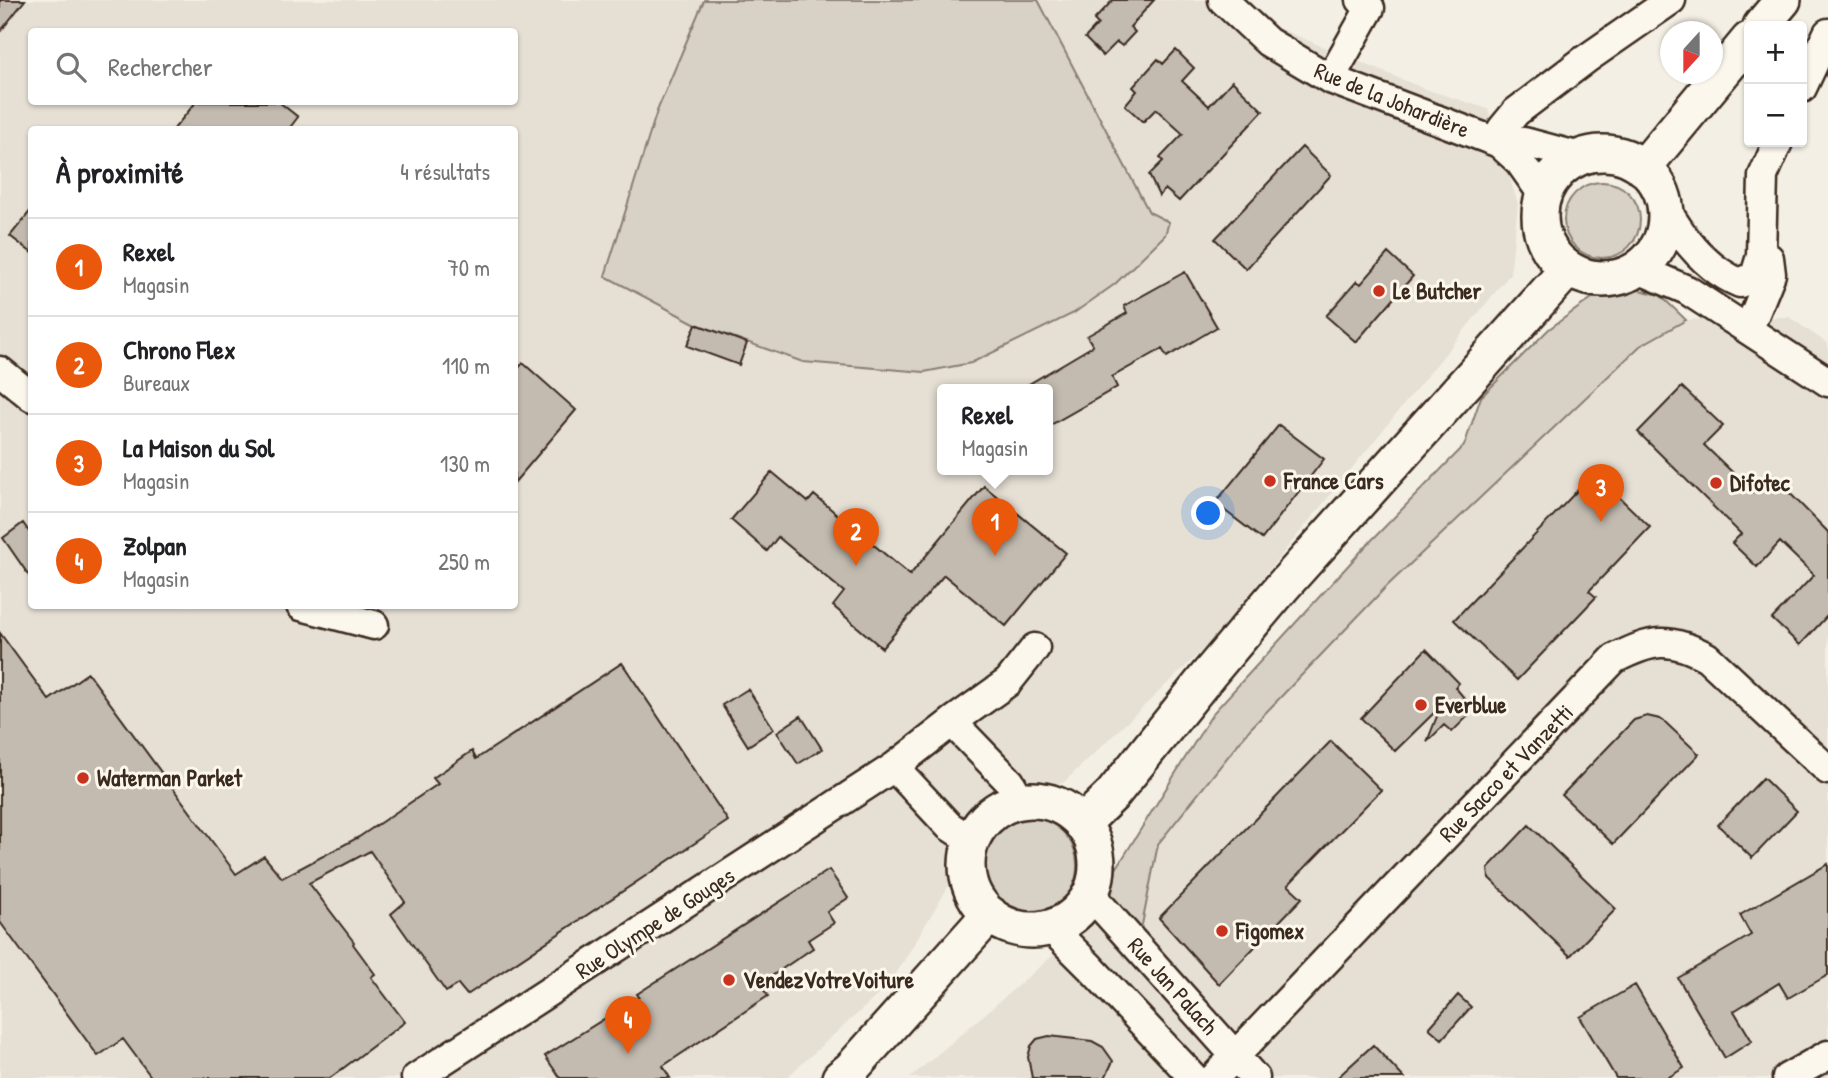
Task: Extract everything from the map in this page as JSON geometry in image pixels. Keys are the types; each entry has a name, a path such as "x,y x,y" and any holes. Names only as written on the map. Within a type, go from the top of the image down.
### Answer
{"main road":[{"path":"1765,21 1783,0"},
{"path":"1643,168 1744,46"},
{"path":"1606,153 1632,160 1643,168 1658,186 1663,225 1649,259 1624,276 1602,279 1590,278 1567,269 1550,252 1541,231 1540,207 1553,176 1580,157 1606,153"},
{"path":"1082,824 1112,795 1283,586 1567,269"},
{"path":"1021,801 1044,801 1055,804 1082,824 1096,852 1097,873 1090,894 1074,915 1050,928 1024,929 1000,922 990,914 974,893 967,867 972,841 991,815 1005,806 1021,801"},
{"path":"840,1078 990,914"}],"street":[{"name":"Rue de la Johardière","path":"1223,0 1268,42 1330,79 1499,143 1519,161 1543,195"},
{"path":"1499,143 1502,129 1516,112 1671,0"},
{"path":"1330,79 1369,3"},
{"path":"1804,84 1828,33"},
{"name":"Rue de la Johardière","path":"1499,143 1524,142 1580,157"},
{"path":"1663,225 1679,231 1723,276 1740,283 1755,276 1761,256 1763,176 1776,147"},
{"path":"1663,225 1698,273 1749,328"},
{"path":"1749,328 1771,274 1762,228"},
{"path":"1637,269 1687,290 1828,382"},
{"path":"0,371 28,394"},
{"path":"313,609 374,625"},
{"name":"Rue Sacco et Vanzetti","path":"1214,1078 1614,659 1640,646 1665,642 1688,647 1707,657 1828,770"},
{"name":"Rue Olympe de Gouges","path":"416,1078 894,767 1008,682 1034,648"},
{"path":"952,722 1010,782 1021,801"},
{"path":"894,767 949,826 972,841"},
{"name":"Rue Jan Palach","path":"1090,894 1255,1078"},
{"name":"Rue Jan Palach","path":"1050,928 1194,1078"},
{"path":"1787,1078 1828,1055"}],"shaded area":[{"path":"0,0 1248,0 1278,28 1425,89 1488,109 1518,204 1510,274 1208,645 1063,783 1030,785 1004,791 981,805 949,848 948,887 890,984 786,1078 0,1078"},
{"path":"704,0 1038,0 1149,212 1169,222 1165,235 1115,284 1074,313 971,363 924,372 803,362 696,324 605,276 657,111"},
{"path":"1610,182 1623,188 1634,199 1640,212 1638,235 1623,252 1610,258 1594,258 1581,252 1566,235 1564,212 1570,199 1587,184"},
{"path":"1639,290 1660,295 1686,320 1640,346 1386,587 1250,729 1158,844 1141,930 1111,898 1116,869 1213,713 1365,547 1464,446 1481,397 1549,329 1592,298"},
{"path":"1789,317 1828,344 1828,1078 910,1078 1077,935 1111,898 1141,929 1158,844 1250,729 1386,587 1640,346 1686,320"},
{"path":"1029,818 1047,822 1063,832 1073,848 1077,866 1073,884 1063,900 1047,910 1029,914 1011,910 995,900 985,884 981,866 985,848 995,832 1011,822"}],"building":[{"path":"0,0 25,0 0,32"},
{"path":"1113,0 1154,0 1130,27 1135,32 1122,46 1117,42 1103,56 1085,38 1098,24 1094,20"},
{"path":"1176,50 1194,68 1182,81 1209,106 1232,81 1263,111 1179,201 1165,189 1159,196 1149,175 1163,161 1160,158 1183,134 1156,109 1143,122 1125,105 1137,91 1133,87 1158,59 1163,64"},
{"path":"194,105 283,105 298,117 291,126 176,126"},
{"path":"1302,147 1331,175 1246,269 1215,239"},
{"path":"28,214 28,250 10,236"},
{"path":"1388,253 1413,276 1356,342 1326,316 1357,281 1361,284"},
{"path":"1185,272 1217,327 1167,357 1162,349 1112,377 1117,387 1053,424 1053,384 1029,384 1093,346 1087,336 1127,313 1124,306"},
{"path":"696,324 747,343 739,365 687,346"},
{"path":"523,363 576,410 518,478 518,369"},
{"name":"Difotec","path":"1682,387 1723,426 1704,445 1753,492 1771,474 1828,532 1828,615 1800,645 1772,619 1814,575 1780,542 1757,567 1732,543 1741,534 1638,432"},
{"name":"France Cars","path":"1279,425 1324,459 1262,539 1215,503"},
{"path":"772,472 808,502 814,495 910,575 984,486 1066,553 1006,626 944,575 882,648 833,606 844,592 778,537 767,551 731,520"},
{"path":"1594,473 1650,527 1589,591 1596,597 1517,680 1454,620"},
{"path":"23,523 28,530 28,574 3,538"},
{"name":"Waterman Parket","path":"0,633 49,700 88,673 236,874 264,856 282,878 359,837 438,784 433,778 472,751 476,759 622,663 728,821 467,995 458,984 446,992 391,914 405,902 370,851 309,883 354,942 375,974 371,977 405,1022 330,1078 152,1078 123,1039 98,1056 0,922"},
{"name":"Everblue","path":"1426,649 1459,683 1455,687 1474,710 1452,732 1444,725 1427,742 1441,706 1395,751 1361,718"},
{"path":"748,689 774,729 748,746 722,705"},
{"path":"801,716 822,749 798,764 777,732"},
{"path":"1647,716 1666,723 1699,754 1613,844 1562,795 1634,720"},
{"path":"1331,741 1381,790 1288,885 1302,898 1219,984 1159,918"},
{"path":"1763,778 1797,811 1752,858 1718,825"},
{"path":"1529,825 1616,909 1570,956 1489,878 1488,868"},
{"path":"1828,864 1828,975 1788,998 1779,983 1734,1011 1752,1041 1725,1058 1678,978 1751,935 1740,915"},
{"path":"829,870 848,898 827,912 834,923 808,940 813,948 760,984 768,996 663,1066 670,1078 560,1078 545,1056 639,997 637,994"},
{"path":"1635,985 1684,1068 1667,1078 1616,1078 1580,1017"},
{"path":"1458,995 1471,1007 1442,1039 1429,1028"},
{"path":"1049,1036 1092,1041 1103,1047 1113,1061 1105,1078 1032,1078 1028,1057 1031,1046 1037,1039"},
{"path":"1373,1045 1404,1078 1337,1078"}],"place":[{"name":"Le Butcher","path":"1379,291"},
{"name":"France Cars","path":"1270,481"},
{"name":"Difotec","path":"1716,483"},
{"name":"La Maison du Sol","path":"1601,522"},
{"name":"Rexel","path":"995,556"},
{"name":"Chrono Flex","path":"856,566"},
{"name":"Everblue","path":"1421,705"},
{"name":"Waterman Parket","path":"83,778"},
{"name":"Figomex","path":"1222,931"},
{"name":"VendezVotreVoiture","path":"729,980"},
{"name":"Zolpan","path":"628,1054"}]}
